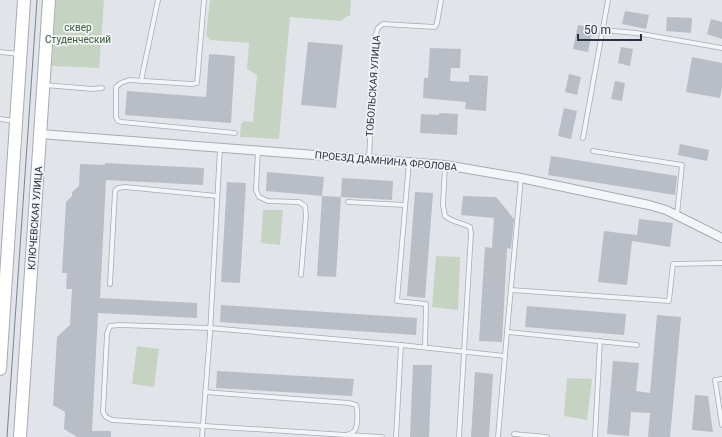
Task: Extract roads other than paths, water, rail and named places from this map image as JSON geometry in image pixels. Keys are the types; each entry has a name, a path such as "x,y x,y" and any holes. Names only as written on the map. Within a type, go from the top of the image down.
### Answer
{"main road":[{"path":"0,369 6,252 17,121 24,0"},
{"name":"КЛЮЧЕВСКАЯ УЛИЦА","path":"20,437 49,0"}],"street":[{"name":"ПРОЕЗД ДАМНИНА ФРОЛОВА","path":"40,134 445,165 521,178 649,205 666,210 722,238"}],"lane":[{"path":"141,81 158,0"},
{"path":"204,0 197,82 192,84 129,80 121,83 116,87 116,117 118,121 122,122 235,133"},
{"name":"ТОБОЛЬСКАЯ УЛИЦА","path":"369,159 375,37 378,28 383,24 435,27 441,0"},
{"path":"583,138 608,0"},
{"path":"603,30 636,33 722,48"},
{"path":"0,52 21,54"},
{"path":"44,85 93,89 102,88"},
{"path":"0,119 17,121"},
{"path":"202,437 210,328 220,148"},
{"path":"258,151 256,190 259,197 268,201 299,202 305,206 306,215 301,275"},
{"path":"593,151 682,165 677,215"},
{"path":"409,162 397,301 426,304 425,348"},
{"path":"445,165 443,205 445,216 452,221 470,227 471,233 459,437"},
{"path":"498,437 506,332 521,178"},
{"path":"110,284 115,191 118,188 125,187 217,196"},
{"path":"348,202 405,205"},
{"path":"510,290 670,301 673,264 722,263"},
{"path":"382,437 112,420 106,417 103,412 107,334 110,326 210,328 505,356"},
{"path":"506,332 637,345"},
{"path":"595,437 600,341"},
{"path":"396,437 401,345"},
{"path":"722,379 715,380 722,425"},
{"path":"205,392 349,403 356,405 356,428 352,433 346,435"},
{"path":"514,434 547,437"}],"tram line":[{"path":"7,437 37,0"}],"park label":[{"name":"сквер Студенческий","path":"78,32"}]}
